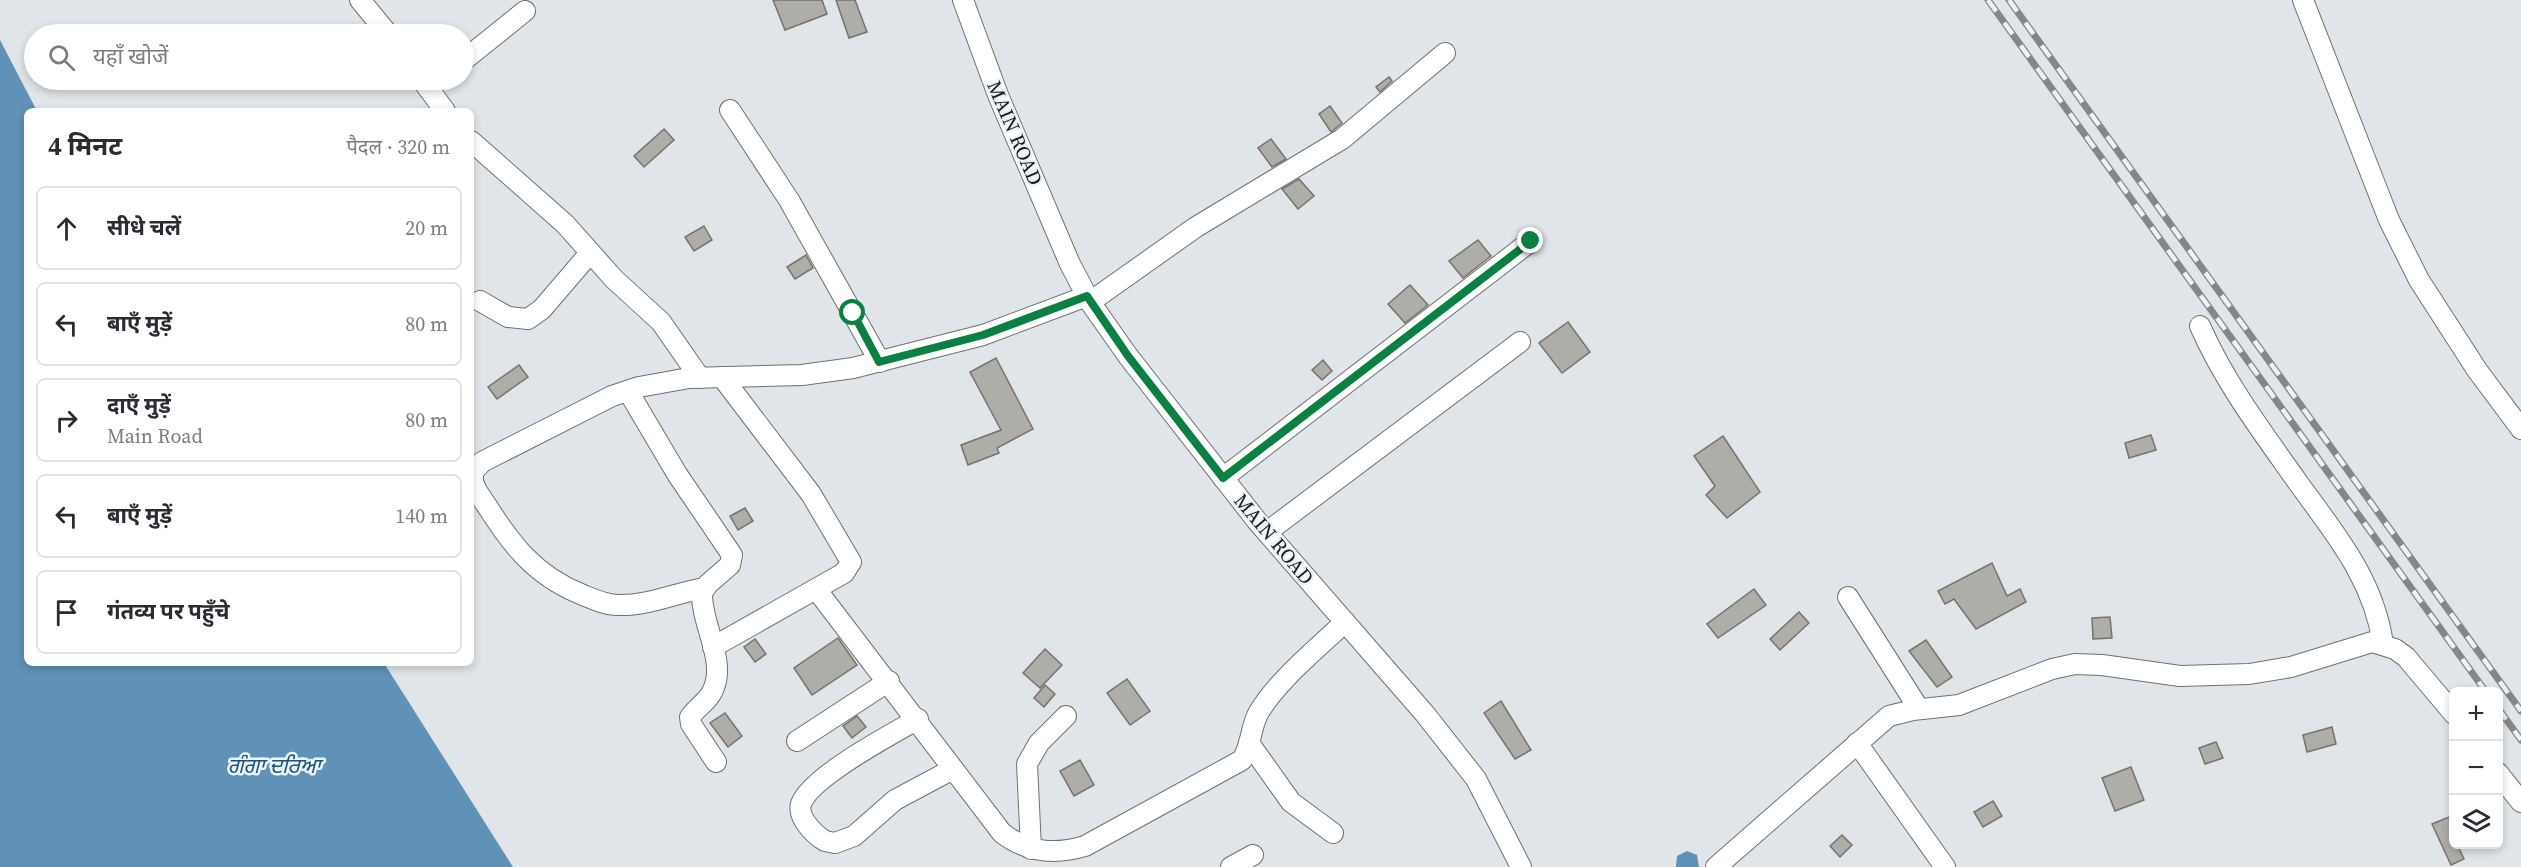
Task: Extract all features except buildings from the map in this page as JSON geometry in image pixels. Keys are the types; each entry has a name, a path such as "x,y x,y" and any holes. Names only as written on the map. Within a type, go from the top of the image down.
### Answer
{"street":[{"path":"360,0 380,24"},
{"name":"MAIN ROAD","path":"963,0 998,95 1070,264 1089,299 1128,356 1223,478 1425,714 1476,779 1521,867"},
{"path":"2302,0 2389,220 2419,280 2477,370 2521,429"},
{"path":"474,52 525,11"},
{"path":"474,470 482,462 628,391 660,381 824,373 879,362 983,335 1089,299 1196,227 1342,139 1445,53"},
{"path":"434,90 444,108"},
{"path":"730,110 789,200 879,362"},
{"path":"474,144 565,224 622,287 661,322 700,378"},
{"path":"1223,478 1531,241"},
{"path":"480,301 507,317 528,319 542,309 591,253"},
{"path":"2200,326 2228,382 2343,542 2370,590 2383,644"},
{"path":"1267,532 1520,342"},
{"path":"713,647 848,569 850,558 811,494 722,377"},
{"path":"474,484 516,550 536,570 562,587 606,604 618,605 644,602 704,588 730,565 732,560 730,550 676,474 628,391"},
{"path":"704,588 702,598 713,647 716,683 708,699 694,712 690,721 716,762"},
{"path":"816,589 889,681 1002,832 1031,849 1051,852 1068,851 1085,846 1235,765 1247,753 1252,725 1264,704 1345,622"},
{"path":"1848,597 1918,709"},
{"path":"1716,867 1729,860 1889,716 1918,709 1959,705 2052,669 2075,664 2102,665 2180,676 2225,676 2291,667 2362,644 2383,644 2406,657 2449,708"},
{"path":"797,741 889,681"},
{"path":"1031,849 1027,764 1038,743 1066,716"},
{"path":"918,719 856,756 811,791 801,803 800,810 812,830 825,841 846,840 895,800 954,769"},
{"path":"1249,743 1291,802 1333,833"},
{"path":"1857,743 1946,867"},
{"path":"2503,778 2521,802"},
{"path":"1231,867 1253,855"}],"water":[{"name":"ਗੰਗਾ ਦਰਿਆ","path":"0,40 24,90 35,108 24,108 24,666 386,666 513,867 0,867"},
{"path":"1687,851 1697,855 1699,867 1676,867 1677,856"}],"railway":[{"path":"1988,0 2482,687"},
{"path":"2009,0 2521,711"},
{"path":"2503,715 2521,740"}],"route":[{"path":"853,313 879,362 983,335 1087,296 1128,356 1223,478 1531,241"}]}
